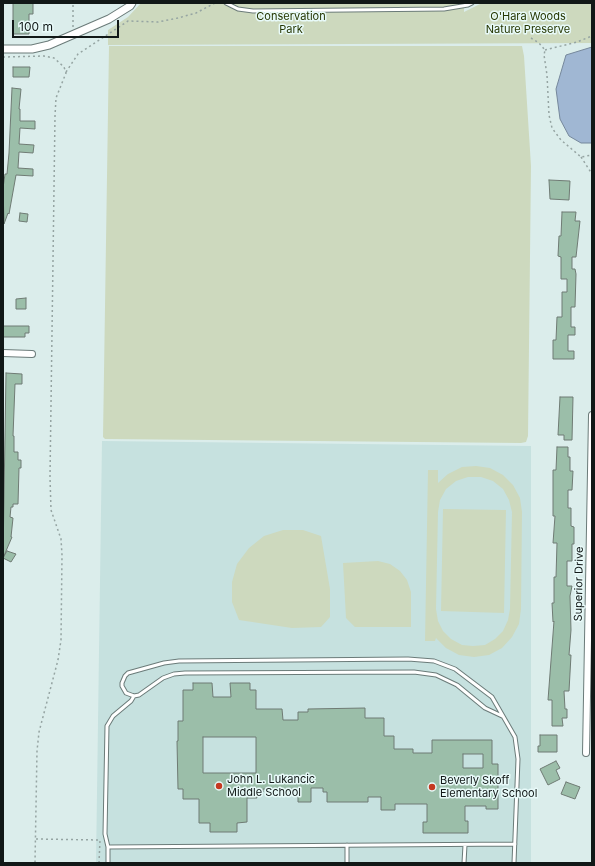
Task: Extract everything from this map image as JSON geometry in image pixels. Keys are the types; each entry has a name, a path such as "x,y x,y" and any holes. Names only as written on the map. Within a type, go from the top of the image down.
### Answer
{"street":[{"path":"3,49 32,49 49,46 109,19 130,6 132,3"},
{"path":"3,353 32,354"},
{"name":"Superior Drive","path":"586,753 590,640 592,415"}],"lane":[{"path":"226,3 238,9 253,10 444,9 472,3"},
{"path":"502,716 485,708 457,685 436,675 414,672 185,673 174,674 163,678 139,695 134,696 129,695 123,690 122,683 128,673 164,663 178,661 408,659 434,661 455,668 492,697 515,737 518,759 514,863"},
{"path":"108,863 108,847 105,834 107,726 113,716 131,701 134,696"},
{"path":"108,847 515,844"},
{"path":"347,845 347,863"},
{"path":"464,863 465,845"}],"path":[{"path":"73,3 73,29"},
{"path":"35,863 38,738 58,660 61,640 61,539 51,510 50,477 56,98 66,72 78,54 128,21 158,22 178,18 196,13 215,3"},
{"path":"545,50 577,42 592,36"},
{"path":"531,38 539,43 545,50 544,55 552,128 561,140 587,164 592,174"},
{"path":"3,57 44,56 54,58 64,67 66,72"},
{"path":"580,157 592,156"},
{"path":"36,839 100,840 99,863"}],"shaded area":[{"path":"102,441 531,446 531,863 96,863"}],"green space":[{"name":"Conservation Park","path":"141,3 464,3 464,12 482,3 592,3 592,43 108,45 108,30 128,17"},
{"path":"109,46 522,46 524,56 531,166 528,436 526,442 105,439 103,437"},
{"path":"476,466 490,468 503,475 513,485 520,498 522,512 521,609 519,624 512,637 502,648 489,655 474,657 459,655 446,648 436,638 435,641 425,641 428,470 438,470 438,483 448,474 462,467","holes":["468,477 481,477 493,481 503,489 509,500 512,512 510,609 508,620 503,631 495,639 485,645 473,646 462,645 451,639 443,631 438,621 436,609 438,512 440,500 446,489 456,481"]},
{"path":"443,509 506,510 504,613 441,611"},
{"path":"283,530 303,530 321,536 330,589 330,617 321,627 292,628 239,620 232,602 232,582 237,564 249,548 264,536"},
{"path":"378,561 390,564 400,571 407,580 411,592 411,627 355,627 346,618 343,563"}],"water":[{"path":"592,47 592,143 581,143 569,136 560,119 556,89 566,55"}],"building":[{"path":"13,3 33,3 33,14 29,14 29,34 13,34"},
{"path":"13,67 30,67 29,77 13,77"},
{"path":"12,88 21,89 19,109 20,121 35,121 35,129 20,128 19,144 34,145 33,153 19,152 18,168 33,169 33,176 16,175 9,214 8,213 4,224 3,188 5,174 7,174 9,153"},
{"path":"549,180 570,181 569,200 550,199"},
{"path":"562,212 576,212 575,221 580,221 576,257 572,257 572,269 575,269 576,274 575,307 571,307 571,327 575,327 575,335 568,335 568,351 574,351 574,359 553,359 553,340 556,340 557,317 562,317 562,292 567,292 567,279 561,279 561,257 558,256"},
{"path":"20,213 28,214 27,222 19,221"},
{"path":"26,298 26,309 16,309 16,299"},
{"path":"3,326 29,326 29,333 25,333 25,337 3,337"},
{"path":"6,373 22,374 22,384 15,384 13,436 14,452 18,452 18,460 21,460 21,468 19,468 18,504 13,504 13,507 11,507 10,517 13,518 12,537 3,558"},
{"path":"560,397 573,397 572,440 564,440 564,435 558,435"},
{"path":"557,447 568,447 570,471 573,471 572,490 568,490 568,508 571,508 571,526 574,527 574,544 572,544 572,561 567,561 567,586 572,586 570,596 571,630 569,655 571,655 569,691 564,691 567,718 562,718 563,726 552,726 552,700 548,700 554,621 553,622 552,603 554,603 554,577 556,577 557,543 553,543 555,516 553,516 553,470 556,470"},
{"path":"7,551 16,554 11,562 3,558"},
{"path":"193,683 212,683 213,697 231,697 230,683 250,683 250,690 256,690 256,709 282,709 283,720 298,720 298,712 308,712 308,709 365,708 365,718 384,718 384,736 394,736 394,749 413,749 413,753 432,753 432,740 492,740 492,764 498,764 498,809 486,809 486,806 465,806 465,821 468,821 468,833 423,833 423,822 427,822 427,804 395,804 395,810 381,810 381,797 368,797 368,802 327,802 327,792 323,792 323,788 311,788 311,802 298,802 298,789 263,789 263,792 257,792 257,798 247,798 247,822 237,823 237,832 210,832 210,823 199,823 199,799 183,799 183,789 178,789 178,721 183,721 183,690 193,690","holes":["203,737 256,737 256,773 203,773","463,754 483,754 483,768 463,768"]},
{"path":"540,735 557,735 557,752 538,752 538,746 540,746"},
{"path":"556,761 560,768 556,770 560,779 548,785 540,769"},
{"path":"566,782 580,787 575,799 561,794"}],"place":[{"name":"John L. Lukancic Middle School","path":"219,786"},
{"name":"Beverly Skoff Elementary School","path":"432,787"}],"park label":[{"name":"O'Hara Woods Nature Preserve","path":"528,23"}]}
